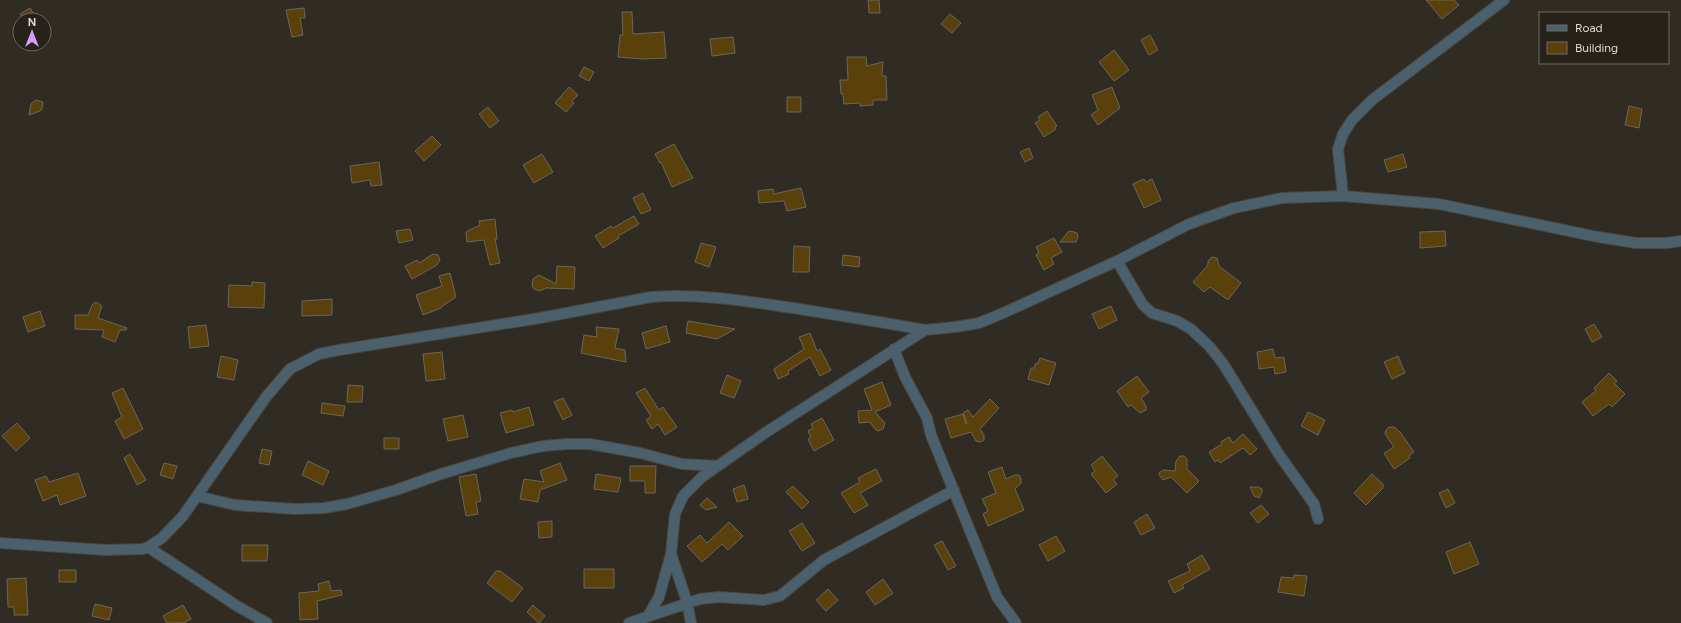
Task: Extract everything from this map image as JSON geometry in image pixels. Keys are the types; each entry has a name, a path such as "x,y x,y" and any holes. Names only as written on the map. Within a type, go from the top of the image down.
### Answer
{"street":[{"path":"1343,196 1338,149 1343,134 1352,120 1372,100 1504,0"},
{"path":"148,548 174,527 281,378 290,369 301,362 326,353 540,318 651,296 669,295 709,296 743,300 925,330 955,327 978,323 1001,314 1117,261 1189,224 1234,208 1282,198 1343,196 1439,204 1558,229 1636,243 1667,243 1681,241"},
{"path":"1117,261 1143,305 1152,313 1177,321 1191,329 1210,347 1224,365 1278,453 1314,504 1318,519"},
{"path":"648,616 661,590 671,554 675,514 683,496 702,477 765,433 925,330"},
{"path":"894,349 905,377 927,418 932,435 997,597 1016,623"},
{"path":"197,496 235,504 295,509 324,508 347,504 396,490 441,474 511,453 543,446 567,444 590,444 640,453 682,464 718,466"},
{"path":"629,623 687,602 700,599 719,597 764,600 780,596 824,560 954,490"},
{"path":"0,543 106,550 148,548 237,606 267,623"},
{"path":"671,554 687,602 691,623"}],"building":[{"path":"868,0 879,0 880,13 869,13"},
{"path":"1426,0 1454,0 1459,5 1442,19"},
{"path":"30,8 32,12 23,12"},
{"path":"304,8 305,18 300,18 303,35 292,37 286,10"},
{"path":"622,12 632,12 633,34 664,32 666,58 643,59 618,57 620,35 623,35"},
{"path":"950,14 961,23 952,33 941,24"},
{"path":"1150,35 1158,50 1149,55 1141,40"},
{"path":"733,37 735,53 712,56 710,39"},
{"path":"1114,50 1129,70 1114,81 1099,62"},
{"path":"847,57 866,57 867,66 883,62 882,76 886,76 887,100 873,100 873,105 860,106 860,103 844,104 843,94 841,94 840,80 848,80"},
{"path":"584,67 594,72 589,81 579,76"},
{"path":"569,87 578,95 572,101 574,103 566,112 555,103"},
{"path":"1112,87 1120,108 1098,125 1091,115 1098,110 1092,95"},
{"path":"787,97 801,97 801,112 787,112"},
{"path":"36,100 43,102 42,109 29,115 31,104"},
{"path":"1629,106 1642,109 1639,128 1625,125"},
{"path":"488,107 499,121 490,128 479,114"},
{"path":"1047,111 1057,126 1055,127 1056,129 1044,137 1035,123 1040,120 1038,117"},
{"path":"432,136 441,145 424,161 415,151"},
{"path":"674,144 693,178 672,187 661,162 660,163 655,154"},
{"path":"1029,148 1033,158 1025,162 1020,152"},
{"path":"542,154 553,172 534,183 523,165"},
{"path":"1403,154 1407,167 1388,172 1384,160"},
{"path":"379,162 382,185 371,186 370,180 352,183 350,166"},
{"path":"1144,179 1146,182 1152,179 1161,200 1144,208 1133,184"},
{"path":"801,188 806,207 787,211 784,201 759,203 758,191 773,189 774,194"},
{"path":"643,193 651,210 641,214 633,198"},
{"path":"634,216 639,224 618,236 619,238 603,248 595,236 611,226 613,228"},
{"path":"495,219 497,239 495,239 500,263 490,265 484,240 467,242 466,232 480,225 479,221"},
{"path":"410,229 413,240 399,243 396,231"},
{"path":"1071,231 1077,233 1078,236 1076,242 1060,242 1068,232"},
{"path":"1445,231 1446,246 1420,248 1420,232"},
{"path":"1054,238 1062,252 1051,258 1054,264 1044,270 1036,255 1039,253 1036,247"},
{"path":"701,243 716,247 709,267 695,262"},
{"path":"794,246 810,247 809,272 793,272"},
{"path":"433,254 438,255 440,260 437,265 412,279 405,266 417,260 419,263"},
{"path":"843,255 860,257 859,267 842,265"},
{"path":"1212,257 1217,258 1219,266 1241,283 1228,300 1210,287 1204,292 1193,282 1208,265 1208,261"},
{"path":"557,266 575,267 574,289 546,288 540,291 534,289 532,285 533,279 539,275 556,284"},
{"path":"450,273 456,297 441,308 423,315 416,295 442,286 439,276"},
{"path":"252,282 265,283 264,308 228,307 229,285 252,286"},
{"path":"332,299 332,315 302,316 302,301"},
{"path":"96,302 102,306 98,318 127,328 126,330 120,330 115,342 102,337 104,330 75,329 75,315 88,315 92,305"},
{"path":"1111,306 1117,320 1099,329 1092,314"},
{"path":"40,311 45,326 28,332 23,317"},
{"path":"688,321 735,329 717,339 686,333"},
{"path":"1594,324 1602,337 1592,342 1585,329"},
{"path":"206,325 209,346 190,348 188,327"},
{"path":"666,326 670,342 646,349 642,333"},
{"path":"596,327 619,329 615,348 625,350 626,362 581,353 584,335 597,337"},
{"path":"810,333 817,351 820,349 831,370 820,376 810,357 788,371 789,374 778,379 774,369 804,349 799,337"},
{"path":"1273,349 1275,358 1284,357 1286,372 1275,374 1274,367 1259,369 1257,352"},
{"path":"442,352 445,379 426,381 423,354"},
{"path":"221,356 238,360 234,380 217,377"},
{"path":"1398,356 1405,373 1392,379 1384,362"},
{"path":"1040,358 1056,363 1049,385 1028,379 1031,368 1034,368 1036,363 1038,364"},
{"path":"1609,373 1617,381 1614,383 1625,394 1612,407 1609,404 1593,416 1582,402 1596,391 1594,388"},
{"path":"727,375 741,381 734,398 720,393"},
{"path":"1137,376 1149,392 1141,398 1146,406 1146,410 1140,413 1131,405 1128,407 1117,391"},
{"path":"882,382 891,405 875,412 885,423 883,429 878,431 870,422 859,423 858,411 872,410 864,389"},
{"path":"348,385 363,386 362,402 347,402"},
{"path":"123,388 143,429 124,439 115,421 122,417 112,393"},
{"path":"645,388 659,410 663,407 677,427 665,435 658,424 652,429 646,420 651,416 636,393"},
{"path":"563,398 572,415 563,420 554,402"},
{"path":"990,399 999,408 980,429 984,435 984,440 981,442 976,441 971,432 951,438 945,419 963,414 966,424 967,423 963,413 968,410 973,417"},
{"path":"322,403 345,406 343,416 321,413"},
{"path":"529,407 534,425 506,433 500,413 512,410 513,412"},
{"path":"1308,412 1325,420 1318,435 1301,426"},
{"path":"463,415 468,437 448,441 443,419"},
{"path":"822,418 834,440 814,451 808,439 811,437 808,431 813,428 811,424"},
{"path":"17,423 30,438 16,451 2,436"},
{"path":"1389,427 1394,427 1400,432 1414,452 1409,456 1410,458 1394,469 1384,453 1394,447 1385,434"},
{"path":"1243,434 1257,449 1250,455 1243,448 1220,463 1218,460 1215,462 1209,452 1222,444 1221,442 1229,437 1233,443"},
{"path":"384,438 399,438 399,449 384,449"},
{"path":"262,449 272,451 269,465 259,463"},
{"path":"130,454 146,480 137,485 124,458"},
{"path":"1102,456 1118,476 1113,480 1117,484 1106,493 1091,474 1095,471 1091,465"},
{"path":"1180,456 1184,456 1187,459 1187,469 1199,481 1187,493 1171,477 1163,480 1159,475 1159,473 1163,470 1175,471 1176,461"},
{"path":"308,461 329,471 323,485 302,475"},
{"path":"164,463 177,466 173,479 160,475"},
{"path":"560,463 567,480 540,490 538,502 520,499 524,479 544,482 540,471"},
{"path":"630,466 656,466 655,493 645,493 645,481 630,481"},
{"path":"1002,467 1006,479 1015,475 1019,475 1021,478 1021,483 1015,489 1024,510 988,526 983,514 988,511 982,499 996,493 988,472"},
{"path":"876,469 882,481 860,493 868,505 854,513 841,493 860,482 858,478"},
{"path":"78,473 86,496 60,505 57,495 43,501 35,480 46,476 49,482"},
{"path":"476,474 481,501 476,502 478,514 466,516 459,477"},
{"path":"596,474 621,478 618,492 594,489"},
{"path":"1372,474 1383,484 1383,488 1366,505 1354,493"},
{"path":"744,485 748,499 737,502 733,489"},
{"path":"793,486 809,502 802,509 786,492"},
{"path":"1250,487 1258,487 1262,489 1259,498 1254,496"},
{"path":"1448,489 1455,503 1446,508 1439,493"},
{"path":"707,498 717,507 706,510 700,505"},
{"path":"1261,505 1269,514 1258,523 1250,513"},
{"path":"1147,514 1155,528 1141,535 1134,522"},
{"path":"552,521 552,537 539,538 538,522"},
{"path":"729,522 743,536 728,550 722,544 702,562 687,546 700,535 707,543"},
{"path":"802,523 815,543 802,551 789,531"},
{"path":"1056,536 1065,551 1048,561 1039,545"},
{"path":"942,541 956,566 948,570 934,545"},
{"path":"1470,542 1479,564 1454,574 1446,552"},
{"path":"242,545 268,545 267,561 242,561"},
{"path":"1202,555 1210,569 1182,585 1184,588 1174,593 1168,581 1190,571 1187,564"},
{"path":"584,569 614,569 614,588 584,588"},
{"path":"59,570 76,570 76,582 59,582"},
{"path":"496,571 500,571 523,588 512,602 487,583"},
{"path":"1294,575 1307,576 1304,596 1278,592 1281,577 1294,578"},
{"path":"26,578 28,615 14,615 14,607 8,607 7,579"},
{"path":"883,579 893,593 875,605 866,592"},
{"path":"329,581 331,591 341,590 342,595 317,601 318,619 300,620 299,593 319,591 318,584"},
{"path":"828,589 838,600 826,611 816,600"},
{"path":"95,604 112,608 109,620 92,616"},
{"path":"183,605 191,619 183,623 167,623 163,616"},
{"path":"533,605 545,616 539,623 527,612"}]}
